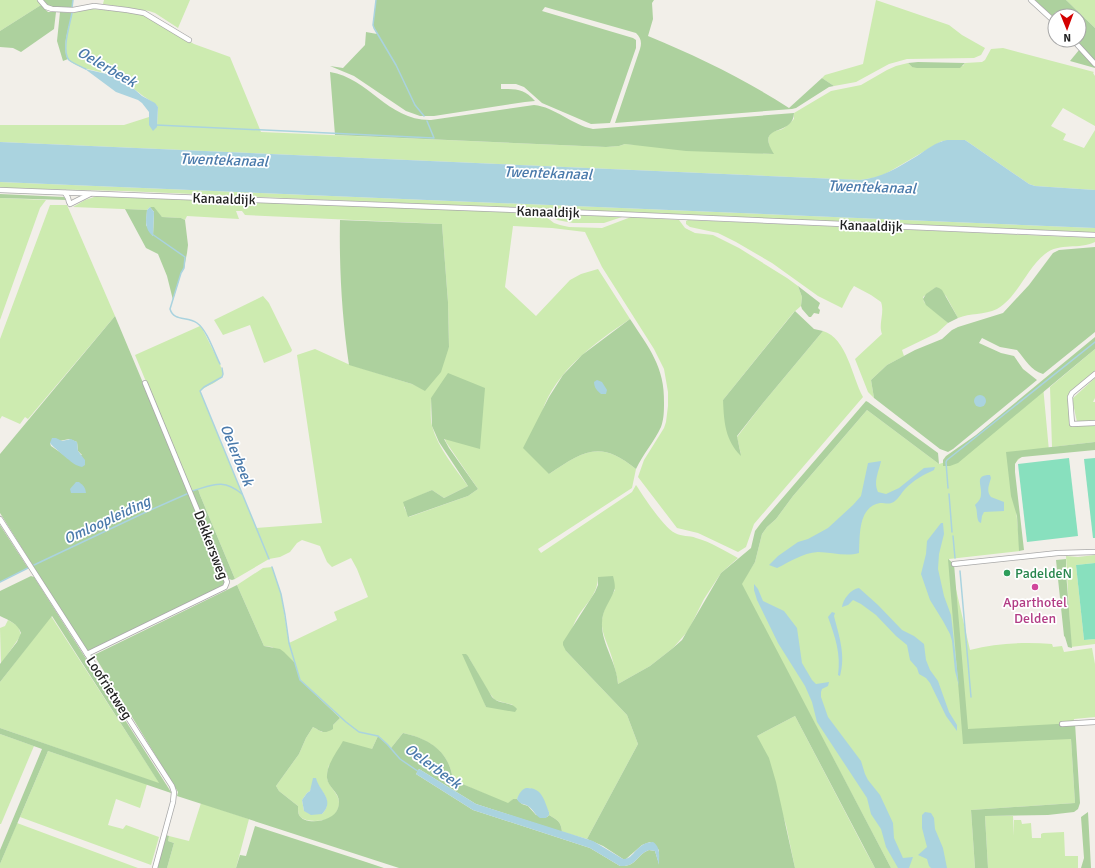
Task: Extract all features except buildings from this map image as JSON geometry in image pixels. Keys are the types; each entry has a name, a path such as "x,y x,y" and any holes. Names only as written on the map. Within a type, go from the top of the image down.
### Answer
{"street":[{"path":"40,0 46,7 52,9 73,10 94,6 137,11 150,16 189,40"},
{"path":"1031,0 1047,15"},
{"path":"1080,48 1095,64"},
{"name":"Kanaaldijk","path":"0,190 1095,235"},
{"path":"65,193 70,203 91,194"},
{"path":"1095,374 1072,393 1070,397 1072,424 1095,423"},
{"name":"Dekkersweg","path":"87,654 225,586 228,582 145,383"},
{"name":"Loofrietweg","path":"0,519 173,789 173,802 155,868"},
{"path":"954,564 1058,553 1095,552"},
{"path":"1062,724 1095,722"}],"green space":[{"path":"0,0 37,0 41,5 0,31"},
{"path":"43,0 73,0 72,8 50,7"},
{"path":"104,0 190,0 178,28 155,13 103,4"},
{"path":"376,0 654,0 652,3 653,19 648,36 720,69 755,87 789,108 822,78 834,86 829,87 792,109 615,123 640,49 641,40 636,33 545,7 542,11 636,40 636,48 610,123 591,124 542,103 524,87 516,84 501,84 501,89 520,90 535,101 434,116 420,116 406,111 354,76 330,66 343,68 365,45 366,32 377,34 373,25"},
{"path":"876,0 949,25 962,35 985,48 981,55 974,58 907,59 889,64 856,82 834,86 822,78 825,75 863,64"},
{"path":"1035,0 1066,0 1074,8 1047,8 1047,11"},
{"path":"1066,0 1095,0 1095,28 1087,20 1087,8 1074,8"},
{"path":"41,5 48,12 56,12 54,29 21,52 13,48 0,47 0,31"},
{"path":"92,9 140,13 194,44 230,57 261,132 606,147 625,144 773,154 768,141 769,135 775,131 783,129 788,125 794,119 794,113 831,91 861,85 887,70 908,63 912,67 963,66 965,63 982,62 985,60 991,49 1003,48 1094,72 1095,126 1063,108 1051,126 1066,134 1063,140 1084,148 1095,130 1095,190 1035,186 1029,184 965,140 942,141 887,173 878,177 860,180 0,142 0,125 124,125 149,117 149,125 157,127 158,107 153,103 113,75 86,69 73,63 66,55 66,40 72,13"},
{"path":"60,12 72,13 65,48 68,59 63,61 57,41"},
{"path":"1087,20 1095,28 1095,61 1083,48 1087,48"},
{"path":"1079,50 1095,67 1095,68 1070,61"},
{"path":"908,63 965,63 960,68 917,68 912,67"},
{"path":"330,72 344,76 356,82 390,107 403,114 431,120 534,105 542,106 578,124 593,129 794,113 792,121 788,125 771,134 769,138 769,144 774,154 686,151 625,144 606,147 335,135"},
{"path":"0,182 1095,228 1095,233 123,191 0,188"},
{"path":"0,194 64,197 66,200 0,198"},
{"path":"97,196 541,213 554,223 569,227 602,228 631,217 679,220 685,228 695,233 713,235 739,248 798,286 802,297 801,306 793,313 723,400 741,455 737,437 763,403 823,331 838,341 848,359 863,397 754,524 746,547 738,552 698,533 677,528 638,477 644,460 664,428 666,422 668,392 664,369 654,349 602,267 585,232 552,228 513,226 505,287 536,316 570,280 581,274 598,269 630,319 604,337 578,359 556,383 542,412 549,474 582,454 602,451 612,454 636,469 632,488 538,549 541,553 632,492 636,485 654,511 670,530 683,536 693,537 707,542 738,558 721,573 704,599 688,631 673,648 650,666 618,684 602,622 603,613 607,603 615,590 604,577 598,577 592,596 577,618 573,627 566,651 627,715 638,744 587,839 562,832 560,823 549,815 549,812 530,788 523,790 517,799 513,799 508,804 453,780 447,761 436,748 421,739 403,733 391,748 378,736 372,749 329,765 327,778 328,782 336,794 339,803 335,814 332,817 323,820 311,821 302,818 299,815 298,806 279,791 276,786 299,754 313,727 322,732 333,725 340,718 300,680 295,663 272,647 264,646 237,585 263,568 272,567 281,594 289,643 337,620 334,612 368,597 351,558 332,567 327,562 320,546 302,540 297,543 290,552 280,557 269,559 235,579 198,489 192,491 187,481 135,355 200,326 220,364 223,374 216,382 200,391 256,528 322,523 297,355 315,349 348,364 412,384 425,390 449,347 448,302 442,224 245,215 242,211 236,211 239,219 187,216 185,220 181,218 162,217 150,207 147,210 73,207 85,200","holes":["431,397 446,442 478,489 468,496 409,517 404,507 419,496 432,490 444,498 468,486 447,458 438,442 432,426","468,656 487,690 495,700 513,705 486,707","315,778 327,800 326,809 322,814 304,811 302,800 310,791"]},
{"path":"0,198 46,200 40,208 0,320"},
{"path":"50,205 67,205 115,316 28,419 25,417 20,424 2,416 0,419 0,339"},
{"path":"150,207 154,207 162,217 181,218 185,220 188,245 187,253 184,268 181,273 173,300 167,276 158,254 146,248 125,209 147,210 146,225 153,236 154,212"},
{"path":"547,213 622,217 604,223 573,223 557,220"},
{"path":"340,220 442,224 448,302 449,347 441,372 425,391 412,384 349,365 344,329 340,256"},
{"path":"686,221 1095,238 1095,242 1083,246 1057,248 1045,254 1032,267 1011,297 1004,304 992,311 958,318 946,296 936,287 923,297 924,302 948,323 937,333 902,350 904,356 887,365 871,380 874,398 868,392 855,359 882,334 881,302 854,286 842,308 818,296 772,263 736,242 718,233 690,227 686,224"},
{"path":"1095,247 1095,332 1043,374 1031,367 1017,350 1000,347 982,338 979,343 1001,353 1014,356 1023,369 1037,380 953,449 948,452 940,449 874,398 871,380 887,365 915,350 942,339 958,327 1003,313 1029,285 1053,253 1059,250"},
{"path":"798,286 820,303 818,308 820,310 819,314 814,313 811,317 809,317 802,309 802,297"},
{"path":"936,287 942,290 958,318 948,323 926,305 923,299 926,294"},
{"path":"263,296 269,303 292,350 291,352 264,363 250,325 223,335 214,320"},
{"path":"795,311 814,329 823,331 737,436 741,456 732,444 726,430 723,400"},
{"path":"115,316 226,581 223,586 87,652 0,513 0,454","holes":["69,439 77,442 78,451 82,455 67,457 51,446 50,443"]},
{"path":"630,319 659,368 664,390 664,412 661,427 636,469 612,454 602,451 582,454 549,474 523,448 549,397 563,375 582,355"},
{"path":"1095,337 1095,349 958,463 950,466 943,466 943,460 946,456 976,435"},
{"path":"1095,349 1095,371 1071,391 1068,398 1068,403 1071,425 1095,424 1095,442 1052,447 1050,387"},
{"path":"448,373 485,388 480,449 444,439 478,489 468,496 408,517 403,502 432,490 444,498 468,486 439,442 432,426 431,398"},
{"path":"1095,378 1095,398 1093,402 1095,402 1095,422 1077,422 1072,399"},
{"path":"1043,386 1049,451 1025,453 1012,466 1020,551 949,559 970,650 1001,644 1021,643 1052,644 1053,647 1062,646 1064,652 1092,648 1095,664 1095,717 1074,719 1071,739 1075,803 971,810 975,868 891,868 741,584 755,562 762,534 767,527 776,519 793,496 867,410 939,464 949,461"},
{"path":"866,401 938,453 939,464 867,410 793,496 776,519 767,527 762,534 755,562 742,584 891,868 875,868 795,716 757,736 769,758 776,782 795,868 399,868 177,796 178,792 94,655 237,585 264,646 280,649 284,652 295,663 300,680 340,718 333,725 333,729 327,732 322,732 313,727 299,754 276,786 279,791 298,806 299,814 302,818 307,821 319,821 331,817 338,808 339,799 328,782 327,773 330,763 343,741 372,749 378,736 391,748 403,733 422,739 437,748 447,761 453,780 508,803 513,799 517,799 522,804 528,806 536,815 547,817 549,815 556,820 561,825 562,832 476,804 419,769 416,774 473,810 590,848 620,866 630,865 649,850 655,851 659,864 659,850 650,842 642,845 626,859 623,859 603,846 587,839 638,744 627,715 566,651 563,642 595,592 598,585 598,577 613,576 615,589 602,618 602,631 615,668 618,684 650,666 673,648 682,640 721,573 751,548 755,531 761,523"},
{"path":"1095,442 1095,450 1022,457 1018,459 1015,464 1015,472 1024,550 1019,551 1017,516 1011,496 1006,452"},
{"path":"1069,458 1078,536 1027,542 1018,464"},
{"path":"1095,458 1095,538 1093,538 1084,459"},
{"path":"198,489 235,579 229,579 192,491"},
{"path":"0,525 28,568 0,582"},
{"path":"1095,555 1095,563 1076,565 1084,640 1095,639 1095,644 1071,647 1066,556 1078,557"},
{"path":"948,559 954,564 968,729 1075,723 1080,803 1078,809 1074,812 1048,815 985,816 988,868 975,868 971,810 1075,803 1071,739 963,744"},
{"path":"1066,559 1072,648 1068,647 1064,636 1056,560"},
{"path":"1095,563 1095,639 1084,640 1076,565"},
{"path":"31,576 34,577 171,793 48,751 0,864 0,850 42,749 0,734 0,728 159,783 52,616 0,682 0,664 17,642 21,633 15,625 0,616 0,591"},
{"path":"51,616 160,784 0,728 0,682"},
{"path":"8,620 18,626 21,635 1,664 0,628 5,626"},
{"path":"462,654 466,654 468,656 492,697 498,701 512,705 517,709 515,712 486,707"},
{"path":"795,716 875,868 795,868 786,825 757,736"},
{"path":"0,734 34,746 1,824 0,824"},
{"path":"48,751 147,784 140,808 116,799 108,825 123,829 126,825 159,837 151,865 20,817"},
{"path":"201,803 249,819 236,868 167,868 174,843 168,841 169,836 189,841"},
{"path":"1088,812 1091,868 1081,868 1084,858 1081,817"},
{"path":"985,816 1013,816 1014,836 1014,820 1021,820 1022,824 1031,823 1032,838 1041,838 1041,834 1043,833 1064,832 1065,856 1078,856 1078,868 988,868"},
{"path":"17,823 138,868 0,868 0,864"},
{"path":"255,826 384,868 236,868 240,855 246,856"},
{"path":"166,835 169,836 168,841 174,843 167,868 157,868"}],"water":[{"path":"85,69 119,78 142,96 155,103 158,107 157,127 153,131 149,125 149,112 142,103 138,100 116,92"},
{"name":"Twentekanaal","path":"947,140 965,140 1029,184 1035,186 1095,190 1095,228 0,182 0,142 860,180 875,177 890,171 935,144"},
{"path":"150,207 154,212 153,236 148,230 146,224 147,210"},
{"path":"597,380 602,382 607,390 606,394 601,394 596,389 594,382"},
{"path":"978,395 982,395 986,401 982,407 978,407 974,403 974,399"},
{"path":"52,438 62,441 71,439 77,442 78,451 85,460 85,465 82,467 74,464 50,443"},
{"path":"881,461 876,484 878,492 886,494 899,488 924,468 935,467 934,470 912,483 893,502 888,504 880,503 868,510 864,516 860,530 859,553 849,555 818,552 801,556 777,568 769,565 778,556 798,542 808,539 828,528 853,505 861,496 868,463"},
{"path":"985,475 990,475 991,478 988,490 989,495 1004,502 1004,511 984,512 981,523 978,520 975,505 981,496 980,479"},
{"path":"76,482 79,482 85,488 86,493 71,493 70,489"},
{"path":"941,523 943,523 944,534 939,554 938,569 944,596 951,615 959,686 955,671 950,634 930,600 921,574 926,554 927,541"},
{"path":"754,584 763,601 784,611 797,628 802,663 812,680 816,684 829,682 828,686 822,689 821,692 821,697 828,717 861,761 868,780 880,795 893,823 894,838 903,858 913,857 909,868 898,868 886,847 881,829 871,814 867,798 817,722 812,702 805,686 778,643 757,600"},
{"path":"859,588 902,630 914,636 924,644 926,660 930,670 938,681 949,712 957,725 957,731 946,716 930,683 926,678 919,674 917,668 910,660 907,645 876,615 861,604 853,600 848,605 842,607 848,595 853,590"},
{"path":"832,612 835,613 834,616 840,638 842,653 842,668 840,676 838,675 839,659 837,645 828,617"},
{"path":"419,769 476,804 593,841 623,859 630,857 643,845 653,842 656,844 658,849 659,865 655,851 649,850 630,865 620,866 590,848 473,810 416,774"},
{"path":"313,778 316,778 327,800 326,809 322,814 311,815 304,811 302,800 310,791"},
{"path":"526,788 536,790 542,795 549,812 549,815 546,818 540,818 530,807 518,801 517,799 519,794"},
{"path":"925,812 931,813 934,818 935,829 943,848 947,868 931,868 927,859 918,855 927,847 922,828 922,815"}],"waterway":[{"name":"Oelerbeek","path":"72,8 73,0"},
{"path":"376,0 373,25 374,28 396,65 415,105 424,116"},
{"name":"Oelerbeek","path":"72,13 66,44 67,56 69,60 86,69"},
{"path":"156,125 434,138 427,121"},
{"name":"Oelerbeek","path":"152,234 185,257 184,268 181,273 170,309 172,313 174,316 193,321 201,326 220,364"},
{"path":"948,488 947,460 1095,342"},
{"name":"Oelerbeek","path":"222,368 222,377 204,387 200,391 269,559"},
{"name":"Omloopleiding","path":"192,491 212,485 223,484 242,494"},
{"name":"Omloopleiding","path":"34,565 189,493"},
{"path":"949,494 952,532"},
{"path":"953,536 955,558"},
{"name":"Oelerbeek","path":"272,567 281,594 289,643 300,680 346,722 359,732 378,736 400,759 419,772"},
{"name":"Omloopleiding","path":"0,582 28,568"},
{"path":"960,571 971,697"}],"place":[{"name":"PadeldeN","path":"1007,573"},
{"name":"Aparthotel Delden","path":"1035,587"}]}
